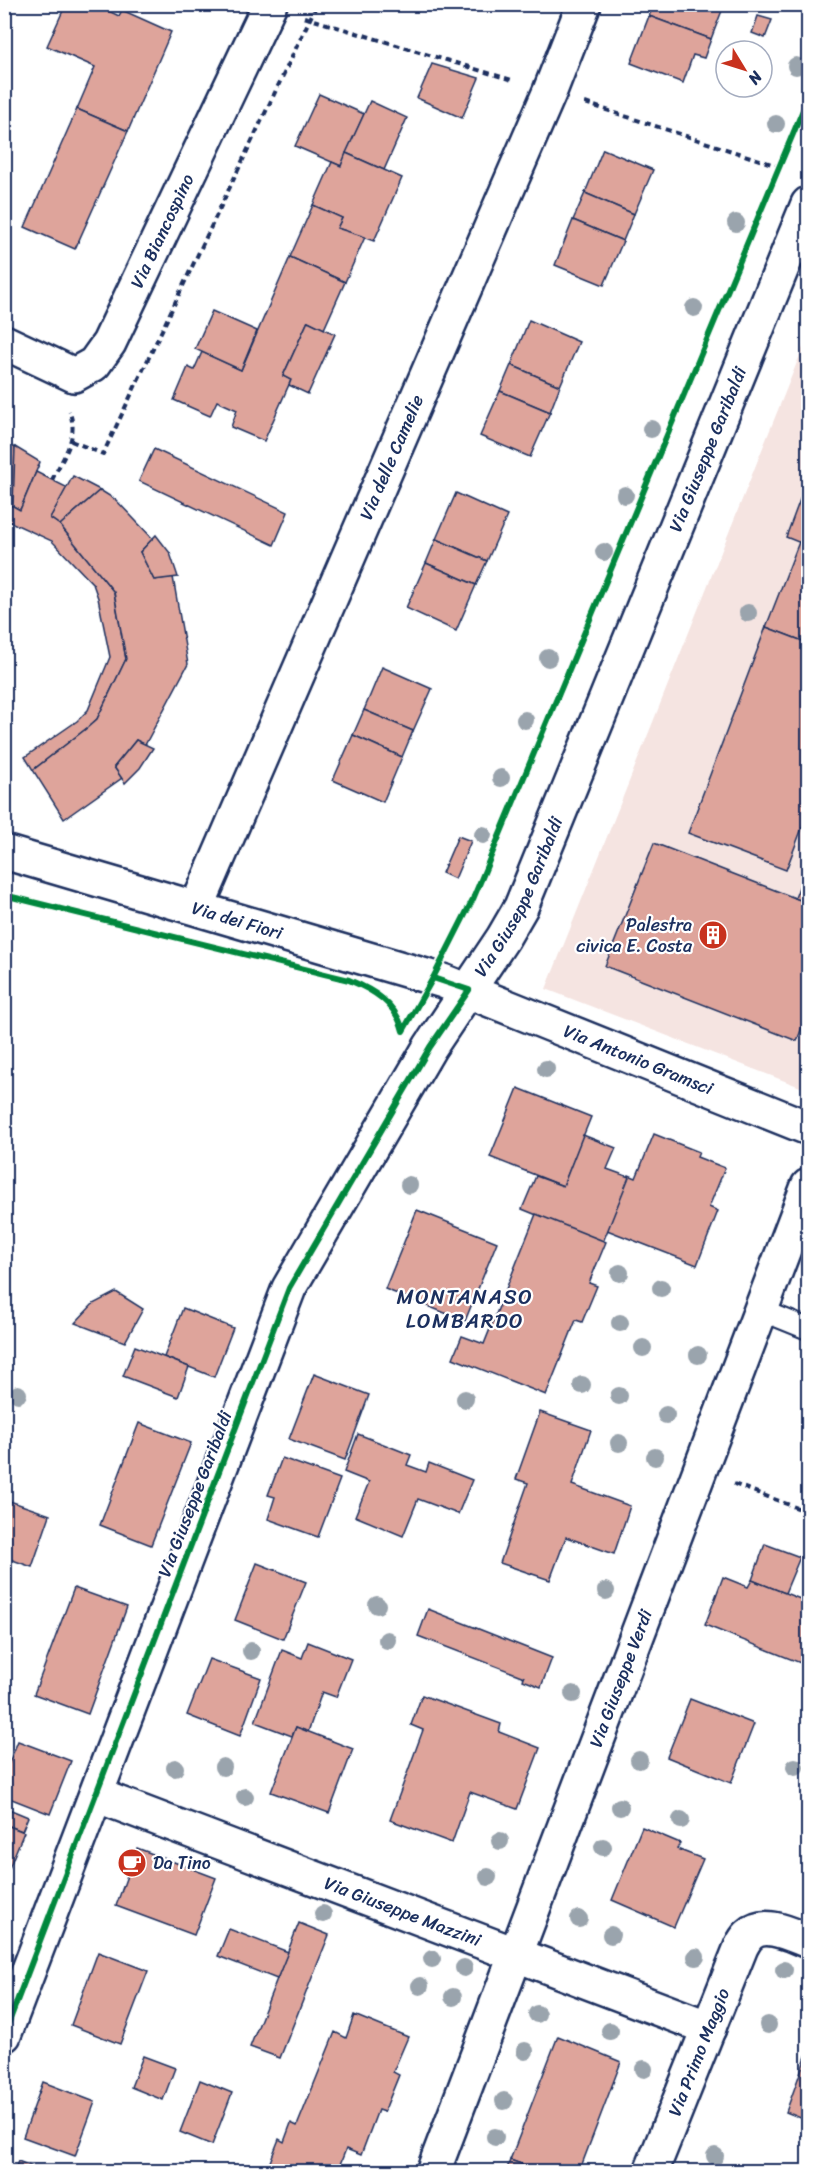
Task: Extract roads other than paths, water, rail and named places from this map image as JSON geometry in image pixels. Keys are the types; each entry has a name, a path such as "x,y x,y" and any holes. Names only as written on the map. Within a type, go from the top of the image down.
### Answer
{"street":[{"name":"Via Biancospino","path":"4,342 74,375 94,364 109,343 270,4"},
{"name":"Via delle Camelie","path":"197,907 550,91 584,4"},
{"name":"Via Giuseppe Garibaldi","path":"4,2035 289,1288 430,1047 504,938 536,874 808,204"},
{"name":"Via dei Fiori","path":"4,852 197,907 469,990"},
{"name":"Via Antonio Gramsci","path":"469,990 808,1128"},
{"name":"Via Giuseppe Verdi","path":"433,2172 808,1186"},
{"name":"Via Giuseppe Mazzini","path":"96,1795 709,2028"},
{"name":"Via Primo Maggio","path":"651,2172 741,1947 750,1934 766,1928 783,1931 808,1941"}],"lane":[{"path":"761,1310 808,1329"}],"place":[{"name":"Palestra civica E. Costa","path":"713,935"},
{"name":"Da Tino","path":"132,1863"}],"district":[{"name":"MONTANASO LOMBARDO","path":"465,1309"}]}
